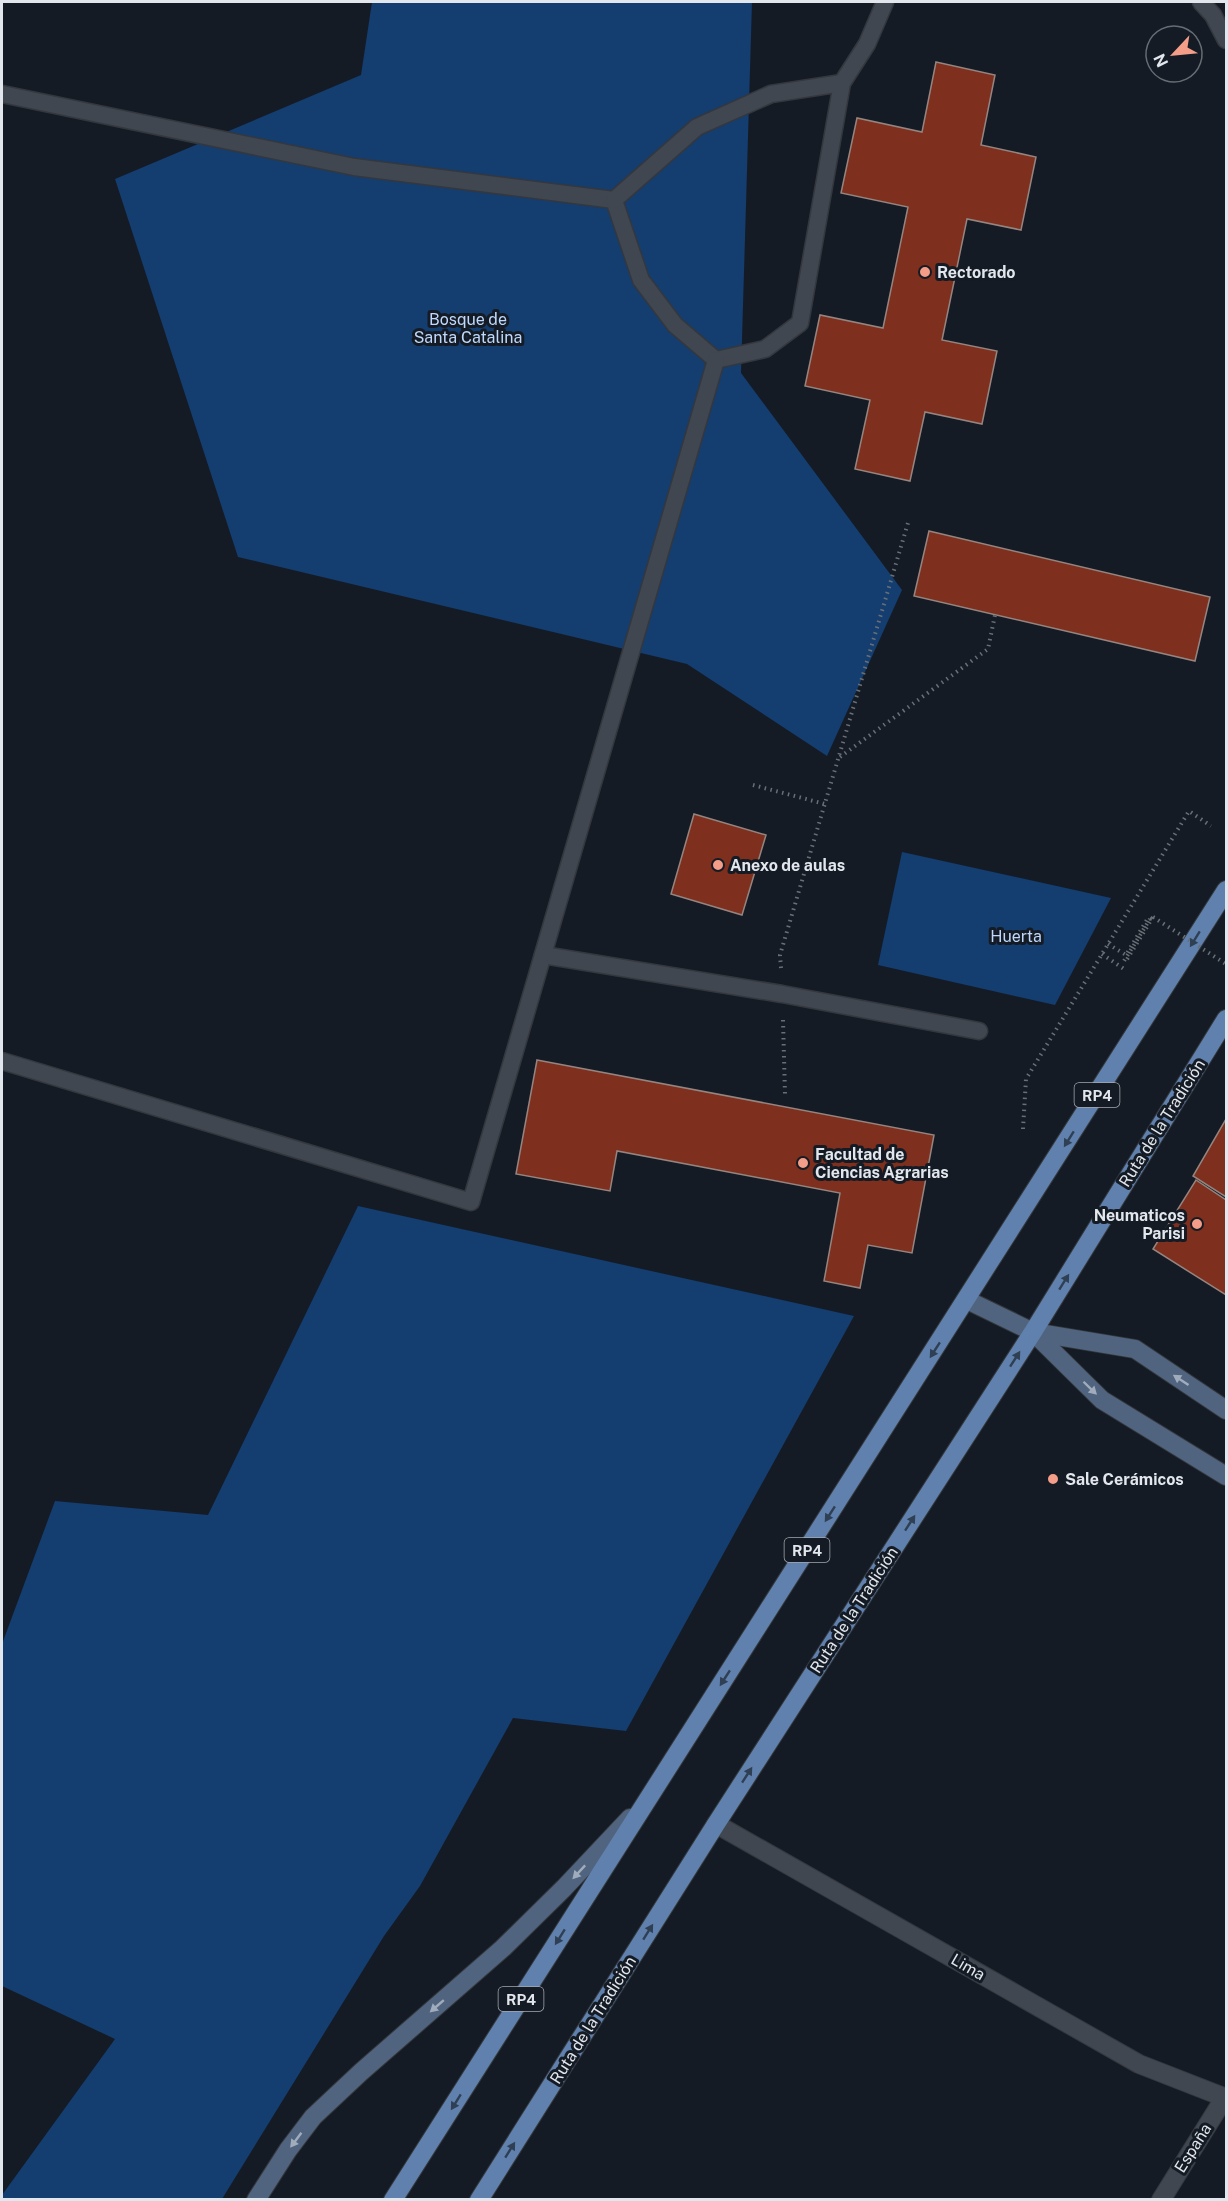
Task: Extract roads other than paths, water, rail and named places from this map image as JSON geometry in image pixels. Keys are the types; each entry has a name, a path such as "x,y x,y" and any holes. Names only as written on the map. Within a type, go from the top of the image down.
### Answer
{"main road":[{"name":"RP4","path":"393,2199 1227,890"},
{"name":"Ruta de la Tradición","path":"479,2199 716,1824 1033,1332 1227,1019"},
{"path":"967,1300 1033,1332 1135,1349 1227,1410"},
{"path":"1033,1332 1102,1400 1227,1476"},
{"path":"256,2199 288,2150 314,2117 361,2072 502,1948 564,1888 648,1799"}],"street":[{"name":"Lima","path":"716,1824 1139,2064 1226,2098"},
{"name":"España","path":"1161,2199 1226,2098"}],"lane":[{"path":"716,360 765,349 800,323 842,83 867,44 885,2"},
{"path":"1201,2 1213,15 1227,40"},
{"path":"2,94 354,167 614,200 697,127 771,94 842,83"},
{"path":"614,200 641,280 675,325 716,360"},
{"path":"2,1061 471,1202 716,360"},
{"path":"543,955 782,994 979,1031"}],"place":[{"name":"Rectorado","path":"925,272"},
{"name":"Anexo de aulas","path":"718,865"},
{"name":"Facultad de Ciencias Agrarias","path":"803,1163"},
{"name":"Neumaticos Parisi","path":"1197,1224"},
{"name":"Sale Cerámicos","path":"1053,1479"}],"park label":[{"name":"Bosque de Santa Catalina","path":"468,328"},
{"name":"Huerta","path":"1016,936"}]}
